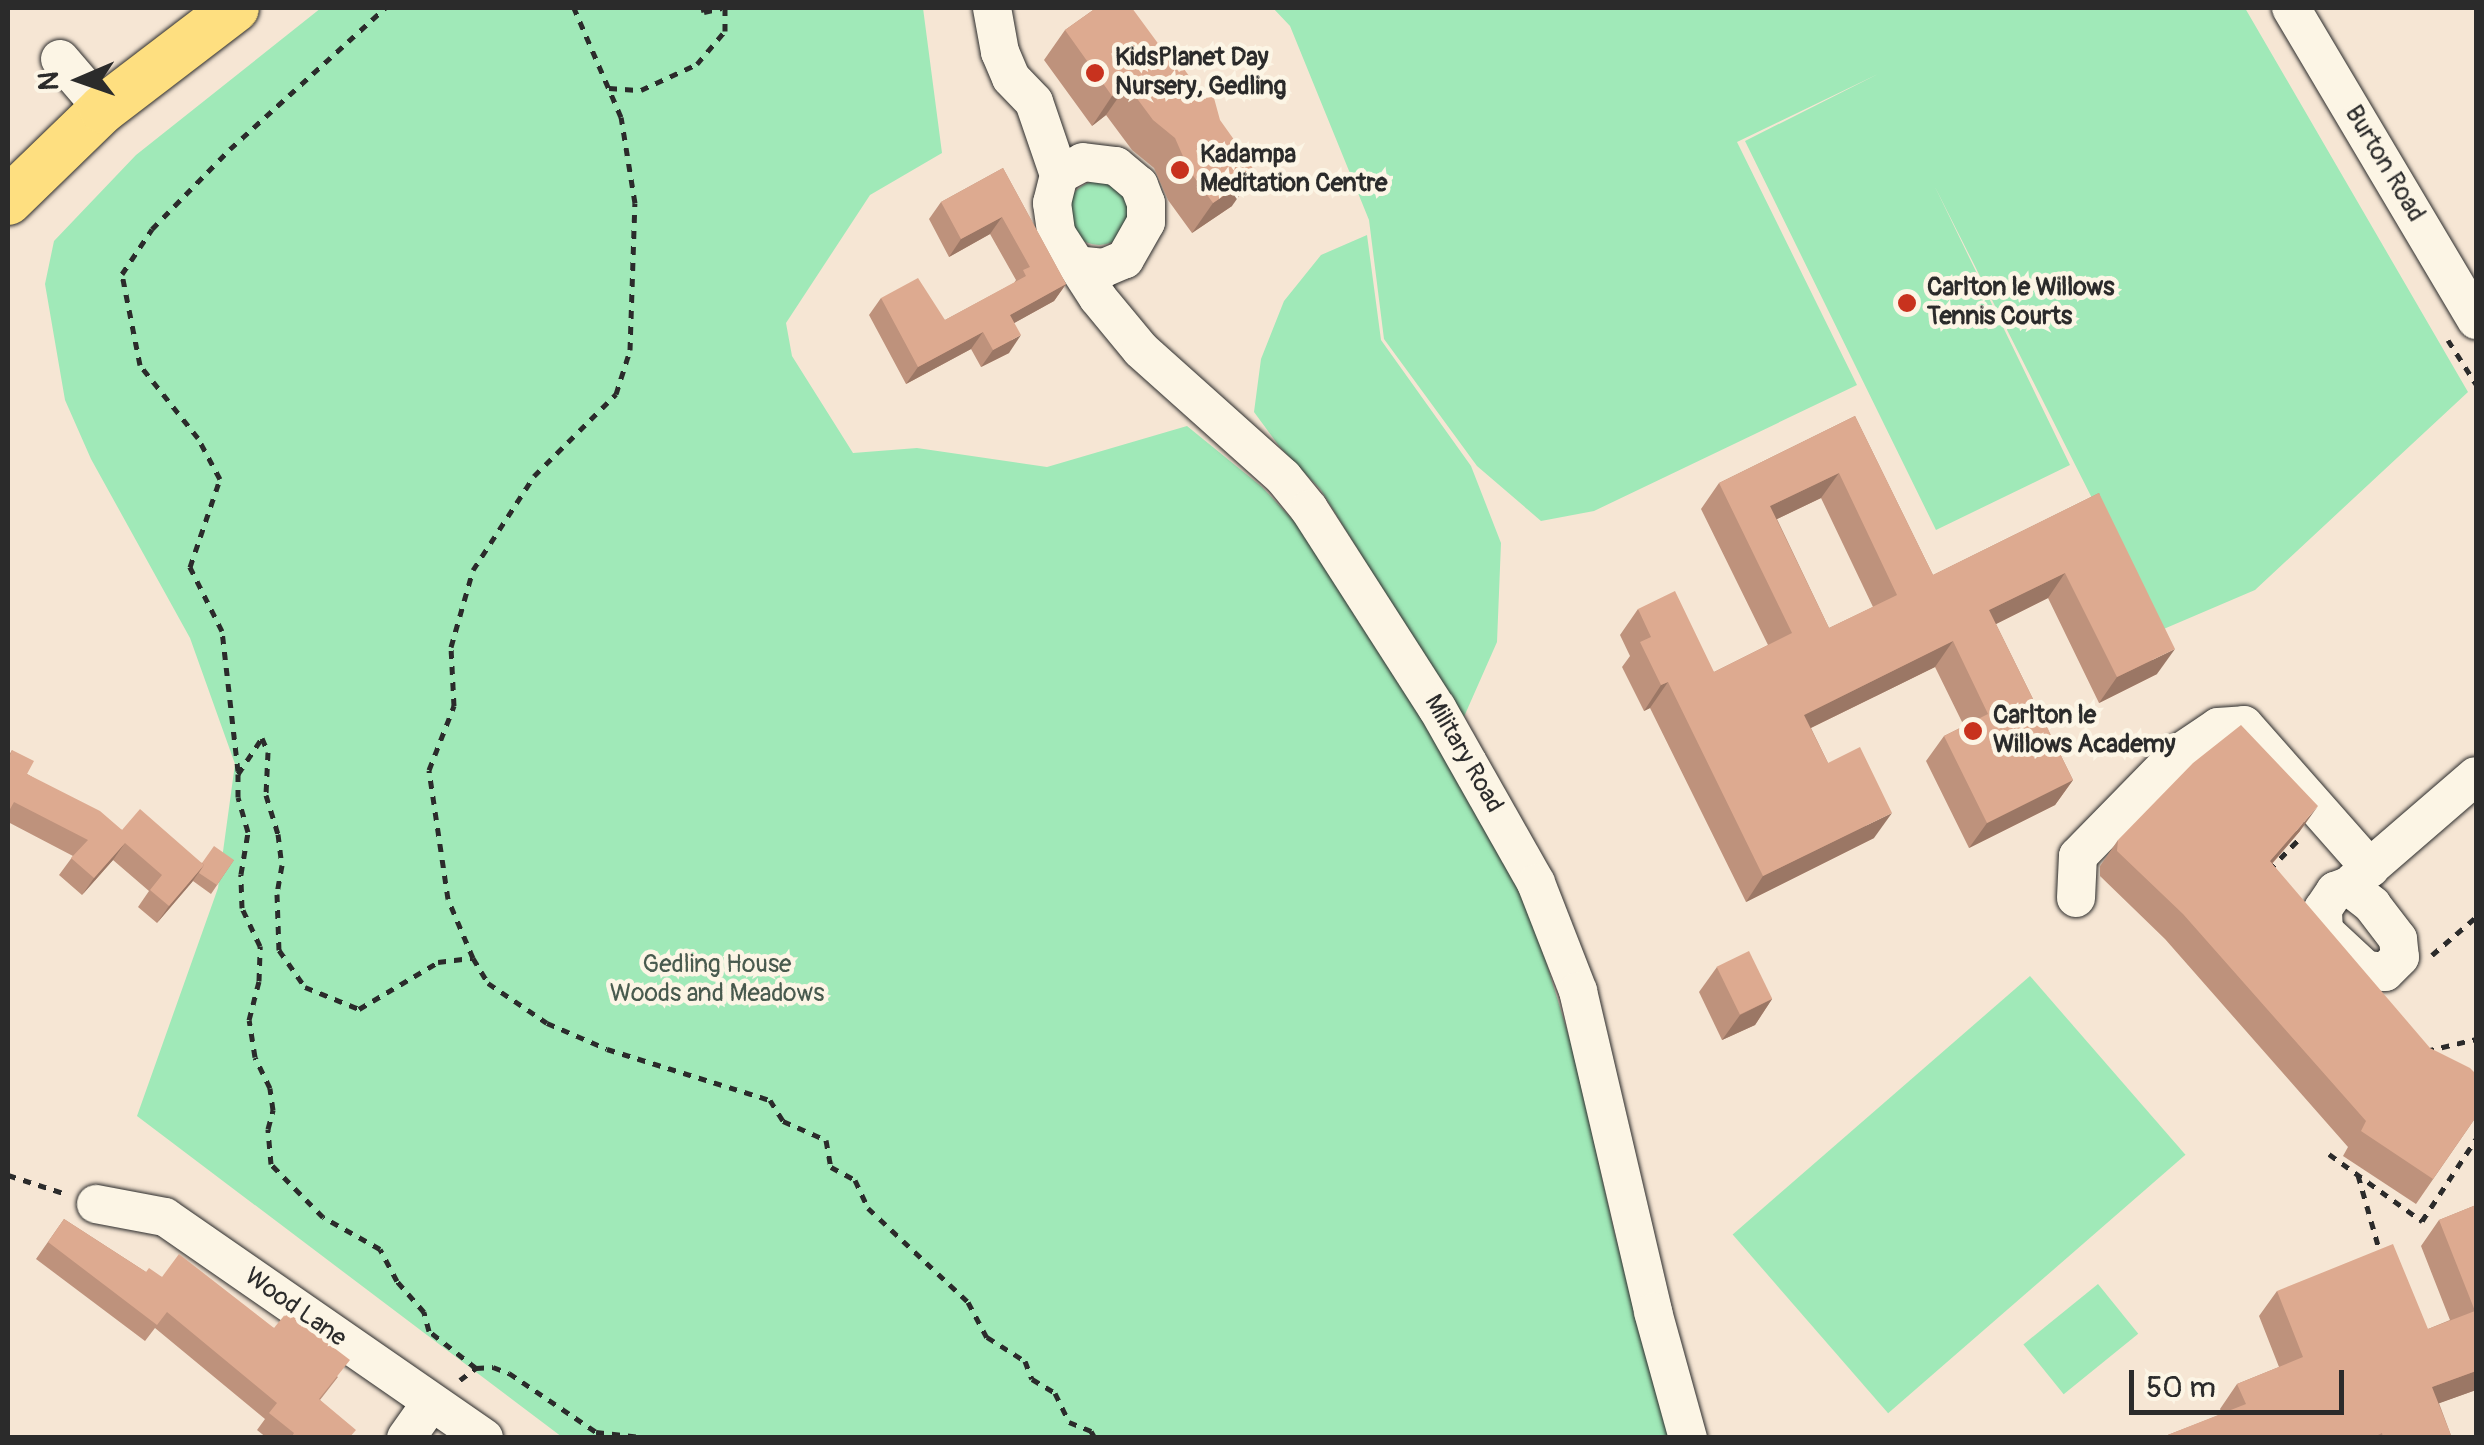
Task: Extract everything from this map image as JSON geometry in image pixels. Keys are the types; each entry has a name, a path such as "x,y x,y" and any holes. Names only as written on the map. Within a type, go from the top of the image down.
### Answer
{"main road":[{"path":"8,201 103,109 236,8"}],"street":[{"path":"992,8 1000,52 1010,78 1034,102 1059,175 1083,162 1116,166 1139,185 1146,202 1146,222 1124,259 1104,268 1077,266"},
{"name":"Burton Road","path":"2306,14 2476,320"},
{"path":"60,59 103,109"},
{"name":"Military Road","path":"1059,175 1052,203 1056,233 1077,266 1141,350 1284,477 1309,509 1437,708 1536,883 1578,991 1653,1312 1688,1438"},
{"path":"2076,898 2078,856 2151,761 2218,727 2244,725 2359,877 2476,776"},
{"name":"Wood Lane","path":"96,1204 165,1216 484,1438"},
{"path":"406,1438 430,1404"}],"path":[{"path":"385,8 230,149 152,229 122,274 140,365 198,438 220,479 190,567 222,632 238,797 248,832 241,874 242,908 260,946 258,981 249,1020 254,1057 270,1088 271,1164 322,1217 380,1249 397,1282 424,1312 429,1331 476,1368 509,1373 596,1432 650,1438"},
{"path":"574,8 621,117 636,203 630,350 616,394 534,476 473,570 450,647 454,706 428,770 448,899 488,982 547,1022 607,1048 770,1100 783,1121 826,1140 832,1168 855,1180 868,1208 968,1302 987,1337 1025,1361 1032,1379 1055,1393 1068,1422 1092,1431 1095,1438"},
{"path":"609,88 641,90 697,64 724,31 724,8 704,12 703,8"},
{"path":"238,774 262,738 268,752 266,795 278,834 282,865 277,894 279,950 305,987 359,1009 438,962 474,958"},
{"path":"2417,1053 2476,1039"},
{"path":"2329,1154 2422,1221 2476,1139"},
{"path":"2358,1174 2369,1227 2382,1260"},
{"path":"8,1175 96,1204"},
{"path":"430,1404 476,1368"}],"green space":[{"name":"Gedling House Woods and Meadows","path":"321,8 923,8 942,153 870,195 786,323 792,356 853,453 917,448 1047,467 1187,426 1262,487 1302,530 1486,819 1536,929 1573,1050 1615,1235 1670,1437 562,1437 137,1116 218,888 235,764 190,638 91,459 65,400 45,284 54,241 136,155"},
{"path":"1273,8 2245,8 2468,392 2255,590 2159,631 1935,187 2070,465 1936,530 1745,141 1878,74 1737,142 1857,385 1594,511 1541,521 1477,466 1384,339 1369,220 1290,26"},
{"path":"1099,181 1122,190 1131,213 1122,236 1099,245 1076,236 1067,213 1076,190"},
{"path":"1367,235 1381,340 1471,466 1501,543 1497,642 1463,719 1321,490 1279,446 1254,412 1261,359 1284,301 1321,255"},
{"path":"2030,976 2185,1155 1888,1413 1733,1234"},
{"path":"2098,1284 2138,1334 2064,1394 2023,1344"}],"building":[{"path":"1096,8 1132,8 1179,72 1184,69 1202,94 1214,98 1220,120 1252,165 1253,176 1213,203 1189,170 1175,138 1153,120 1127,85 1112,96 1065,30"},
{"path":"1003,168 1066,284 1010,315 1021,335 993,350 983,332 918,367 881,298 918,278 945,320 1026,276 1023,270 1030,267 1002,217 961,239 941,202"},
{"path":"1855,416 1933,575 2099,493 2175,649 2117,677 2065,573 1989,610 2073,780 1987,823 1944,736 1988,714 1953,641 1804,715 1828,763 1860,747 1892,813 1763,876 1668,682 1661,685 1640,642 1651,637 1638,609 1675,591 1714,672 1792,633 1719,483","holes":["1839,473 1897,595 1829,628 1770,506"]},
{"path":"2241,725 2318,806 2270,861 2430,1048 2476,1074 2476,1117 2433,1179 2361,1131 2366,1121 2183,914 2117,851 2118,840 2193,763"},
{"path":"12,750 34,761 27,774 100,811 122,830 140,809 204,865 169,906 150,890 162,875 125,843 94,878 71,858 88,840 14,802 8,810 8,760"},
{"path":"214,846 234,860 217,885 199,873"},
{"path":"1749,951 1772,999 1740,1014 1717,967"},
{"path":"2476,1205 2476,1371 2432,1387 2452,1438 2383,1438 2382,1433 2372,1438 2160,1438 2246,1404 2237,1384 2303,1357 2277,1291 2393,1244 2428,1329 2475,1311 2439,1220"},
{"path":"64,1219 146,1272 149,1268 162,1277 179,1254 274,1328 287,1312 350,1360 319,1399 356,1430 349,1438 291,1438 294,1433 269,1413 277,1403 167,1312 157,1325 48,1242"}],"place":[{"name":"KidsPlanet Day Nursery, Gedling","path":"1095,73"},
{"name":"Kadampa Meditation Centre","path":"1180,170"},
{"name":"Carlton le Willows Tennis Courts","path":"1907,303"},
{"name":"Carlton le Willows Academy","path":"1973,731"}]}
